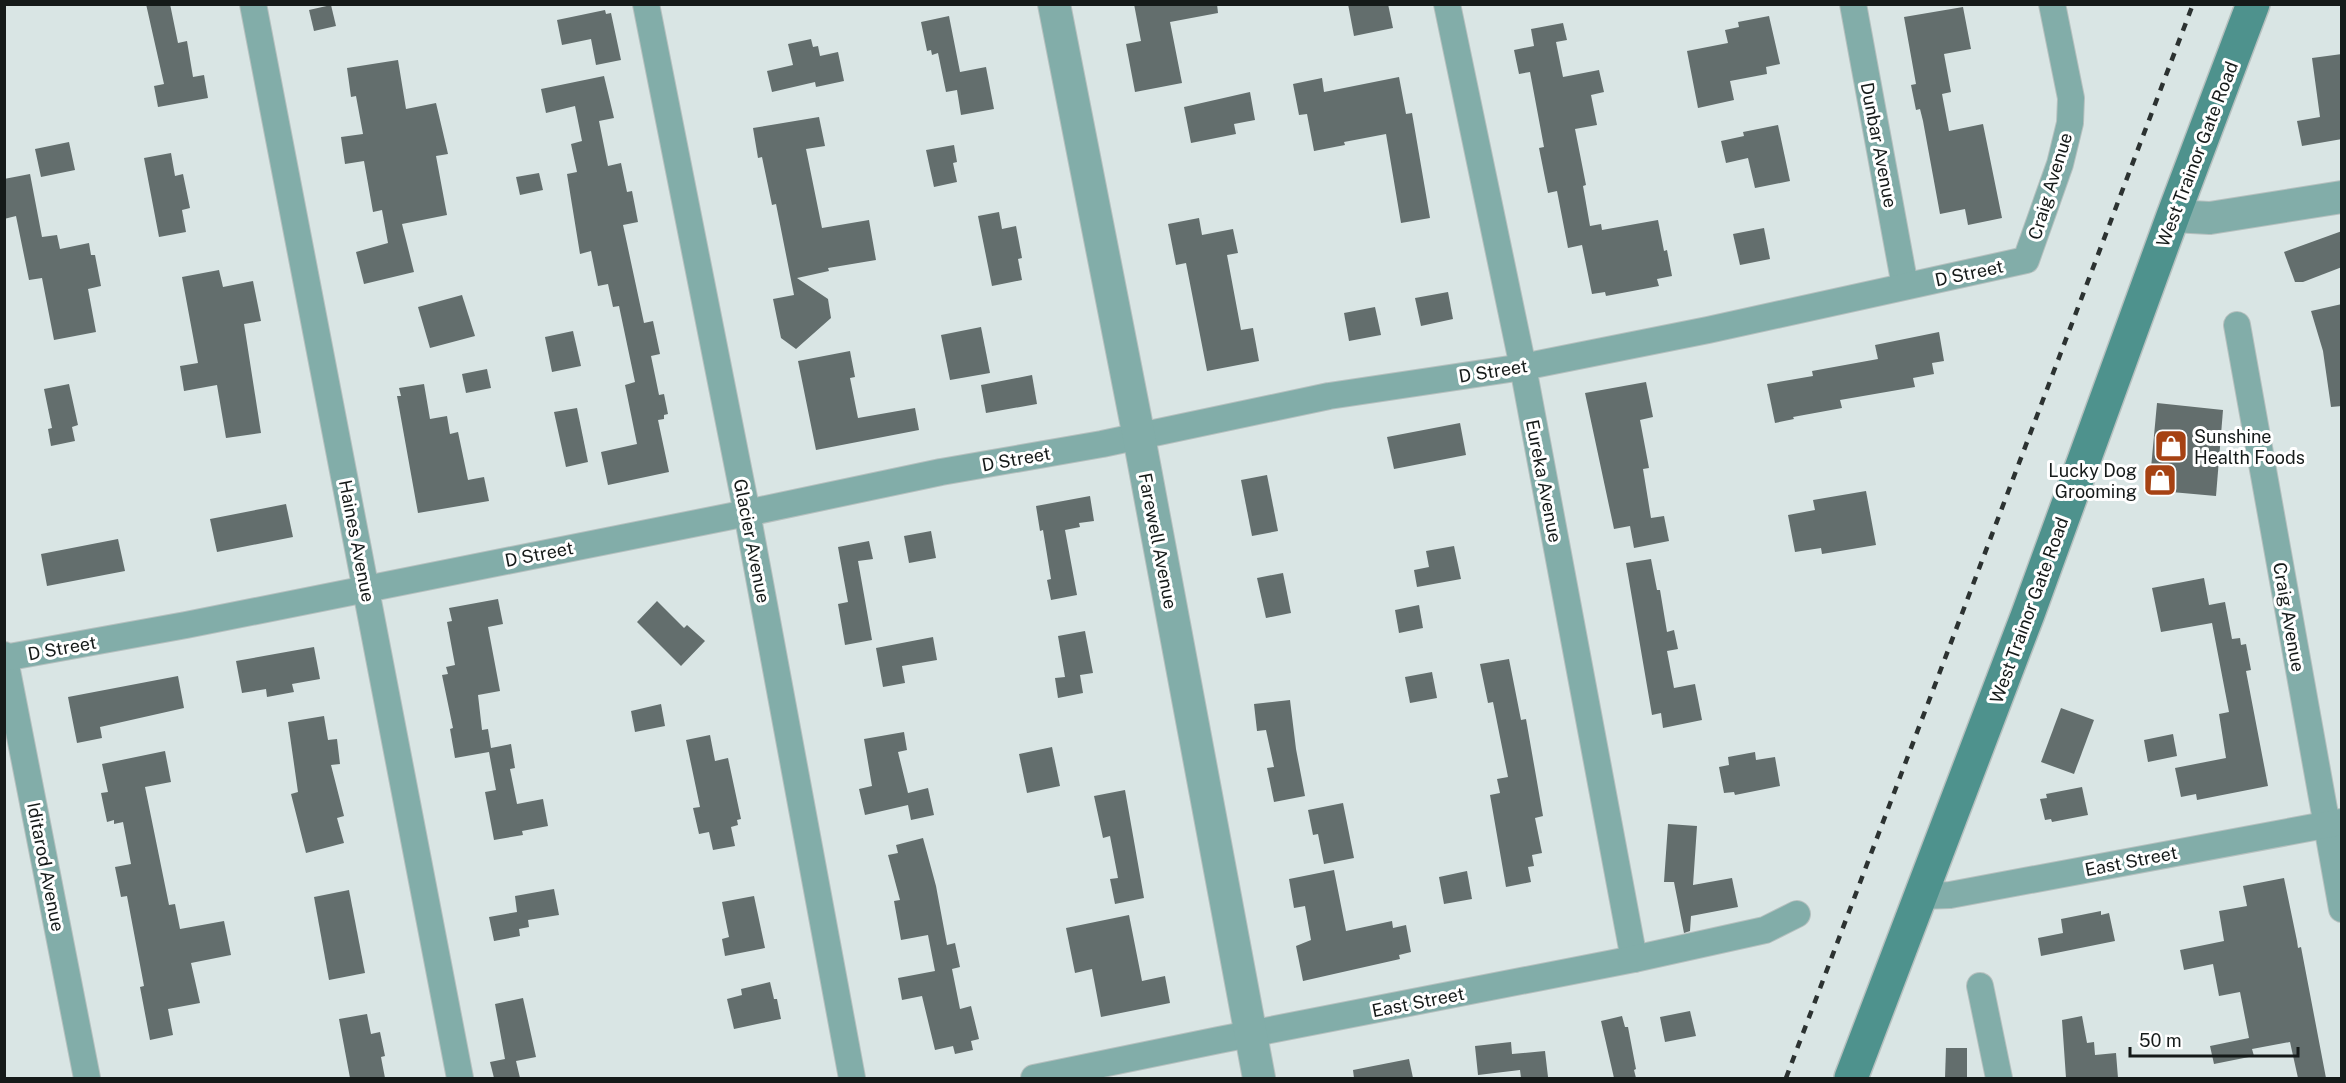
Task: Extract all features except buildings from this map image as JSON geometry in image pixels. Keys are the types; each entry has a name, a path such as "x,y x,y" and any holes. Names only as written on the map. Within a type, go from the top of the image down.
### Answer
{"main road":[{"name":"West Trainor Gate Road","path":"1851,1078 2024,625 2253,4"}],"street":[{"name":"Haines Avenue","path":"253,4 460,1078"},
{"name":"Glacier Avenue","path":"646,4 747,513 852,1078"},
{"name":"Farewell Avenue","path":"1054,4 1259,1078"},
{"name":"Eureka Avenue","path":"1447,4 1523,367 1634,959"},
{"name":"Dunbar Avenue","path":"1853,4 1905,286"},
{"name":"Craig Avenue","path":"2026,260 2060,164 2070,123 2071,98 2052,4"},
{"path":"2173,216 2210,218 2342,197"},
{"name":"D Street","path":"5,657 186,625 941,472 1138,437 1329,396 1523,367 1708,330 2026,260"},
{"name":"Craig Avenue","path":"2237,325 2333,823 2342,909"},
{"name":"Iditarod Avenue","path":"5,657 87,1078"},
{"name":"East Street","path":"1921,896 1950,895 2333,823"},
{"name":"East Street","path":"1035,1078 1634,959 1765,930 1797,914"},
{"path":"1980,986 1999,1078"}],"railway":[{"path":"1786,1078 2193,4"}],"place":[{"name":"Sunshine Health Foods","path":"2171,446"},
{"name":"Lucky Dog Grooming","path":"2160,480"}]}
